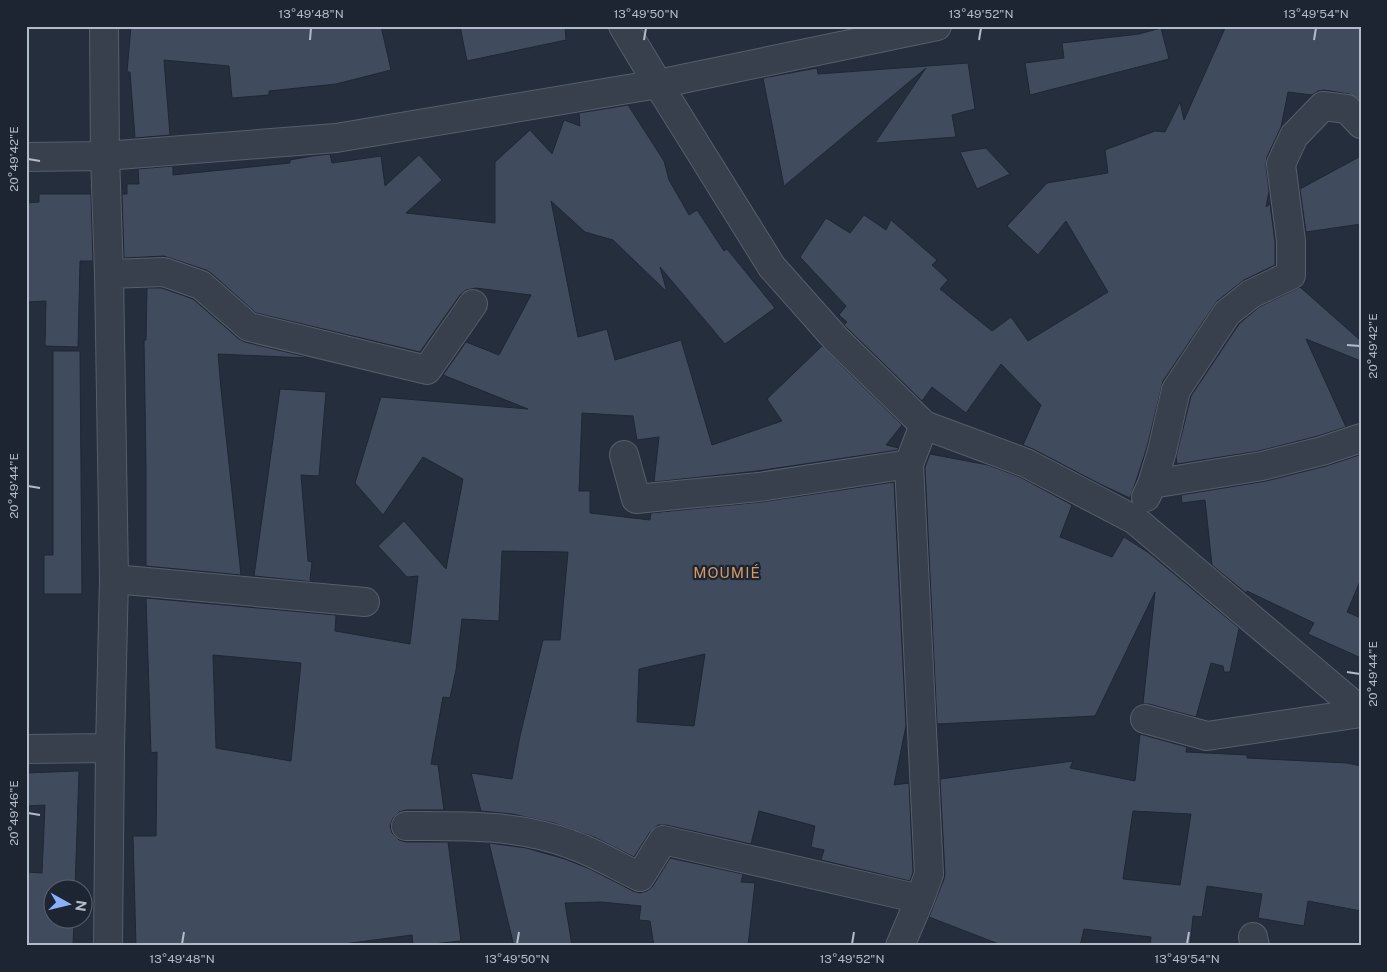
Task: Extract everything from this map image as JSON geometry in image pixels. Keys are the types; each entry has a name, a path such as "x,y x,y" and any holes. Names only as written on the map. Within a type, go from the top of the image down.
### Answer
{"street":[{"path":"104,26 114,579 108,946"},
{"path":"623,26 772,267 836,338 924,425 1026,463 1135,520 1361,712"},
{"path":"26,157 105,156 336,138 658,84 937,26"},
{"path":"1135,520 1152,484 1162,452 1176,390 1227,313 1251,294 1291,275 1291,241 1280,164 1294,136 1323,106 1347,110 1361,124"},
{"path":"109,274 164,272 201,285 249,327 426,370 473,304"},
{"path":"900,946 929,874 909,464 924,425"},
{"path":"1152,484 1262,466 1322,451 1361,438"},
{"path":"624,455 636,500 759,487 909,464"},
{"path":"114,579 365,602"},
{"path":"1145,719 1207,736 1361,712"},
{"path":"26,749 110,748"},
{"path":"406,826 494,827 531,833 570,844 640,878 663,840 920,899"}],"building":[{"path":"131,26 381,26 391,70 336,84 269,91 269,95 232,98 229,66 164,60 170,135 135,138 130,72 127,72"},
{"path":"460,26 565,26 566,40 467,61"},
{"path":"1226,26 1361,26 1361,101 1349,94 1324,90 1312,95 1288,92 1281,127 1267,157 1266,165 1269,191 1266,207 1270,204 1275,242 1275,265 1244,280 1217,301 1163,381 1147,447 1130,498 1023,445 1041,405 1001,364 966,413 932,387 922,401 844,325 847,322 839,315 846,306 800,257 826,218 850,233 864,215 886,230 891,220 937,260 932,265 948,280 940,289 992,331 1011,317 1028,341 1108,292 1066,221 1038,255 1007,226 1047,183 1108,173 1105,150 1155,131 1165,132 1180,102 1184,120"},
{"path":"1161,28 1169,59 1030,95 1025,63 1064,58 1062,43 1139,34"},
{"path":"968,63 975,109 952,115 956,137 875,143 926,68 784,186 763,78 817,68 818,74"},
{"path":"628,105 664,161 669,180 689,215 697,210 724,251 727,249 775,308 725,344 660,267 667,292 613,240 585,232 551,201 578,337 607,329 615,360 681,340 712,445 782,421 767,399 822,346 902,425 886,445 899,448 898,450 757,471 654,482 659,437 637,440 633,416 582,413 579,491 590,491 590,513 650,520 651,513 761,502 894,482 906,726 894,785 909,783 913,872 910,881 821,860 824,850 811,847 815,826 759,811 751,844 666,825 658,825 650,832 634,857 594,837 554,823 512,814 481,811 471,773 512,779 520,736 543,640 560,640 568,552 502,551 499,621 462,619 456,670 450,698 443,697 431,764 438,765 444,810 406,810 399,812 393,818 390,826 392,833 399,840 406,842 448,842 461,941 413,946 412,935 328,946 136,946 133,836 156,836 157,752 151,753 146,598 336,615 335,631 410,644 418,576 407,577 378,546 404,521 446,569 463,479 423,457 383,515 355,483 381,397 528,409 443,375 466,342 499,355 531,295 476,288 466,290 460,295 420,352 256,313 206,270 164,256 124,258 122,194 127,194 127,184 139,184 138,169 173,166 173,175 290,163 290,160 330,154 332,163 381,156 385,186 419,155 442,180 406,213 495,223 495,162 530,130 552,154 564,120 580,126 579,113","holes":["705,654 694,726 637,722 639,669","213,655 301,663 291,761 216,748"]},
{"path":"986,148 1010,174 977,189 960,152"},
{"path":"1361,156 1361,224 1306,232 1300,189"},
{"path":"39,194 91,194 93,261 80,261 78,347 45,346 46,301 26,302 26,203 39,202"},
{"path":"1300,287 1361,341 1361,361 1306,339 1346,427 1259,451 1177,464 1176,457 1191,396 1239,324 1259,307"},
{"path":"147,288 162,288 193,299 239,339 245,342 307,357 218,354 241,575 146,566 144,340 146,340"},
{"path":"53,351 80,351 82,594 44,594 44,555 53,555"},
{"path":"280,389 326,392 319,476 301,475 308,561 312,562 310,580 314,582 254,576"},
{"path":"930,454 988,465 1020,477 1072,505 1060,537 1112,557 1124,537 1149,553 1239,628 1230,672 1224,672 1223,666 1211,663 1196,717 1143,704 1155,592 1095,716 937,724 925,467"},
{"path":"1359,455 1361,459 1361,579 1347,612 1361,618 1361,658 1308,634 1314,623 1247,591 1246,593 1212,565 1205,500 1182,503 1181,495 1266,481 1326,466"},
{"path":"1140,734 1187,747 1186,752 1247,755 1247,758 1347,763 1361,766 1361,911 1308,901 1304,926 1258,918 1262,894 1207,886 1202,917 1193,916 1190,946 1150,946 1151,937 1084,929 1080,946 1004,946 929,917 945,874 940,779 1073,761 1070,768 1135,781","holes":["1133,811 1191,814 1180,885 1123,879"]},
{"path":"79,771 75,880 42,880 42,930 74,930 73,946 26,946 26,872 42,873 45,805 26,806 26,773"},
{"path":"489,843 526,848 565,859 640,893 647,891 653,886 670,858 743,874 741,882 755,883 748,946 654,946 650,921 639,920 641,906 602,902 565,903 572,946 514,946"}],"district":[{"name":"MOUMIÉ","path":"727,572"}]}
